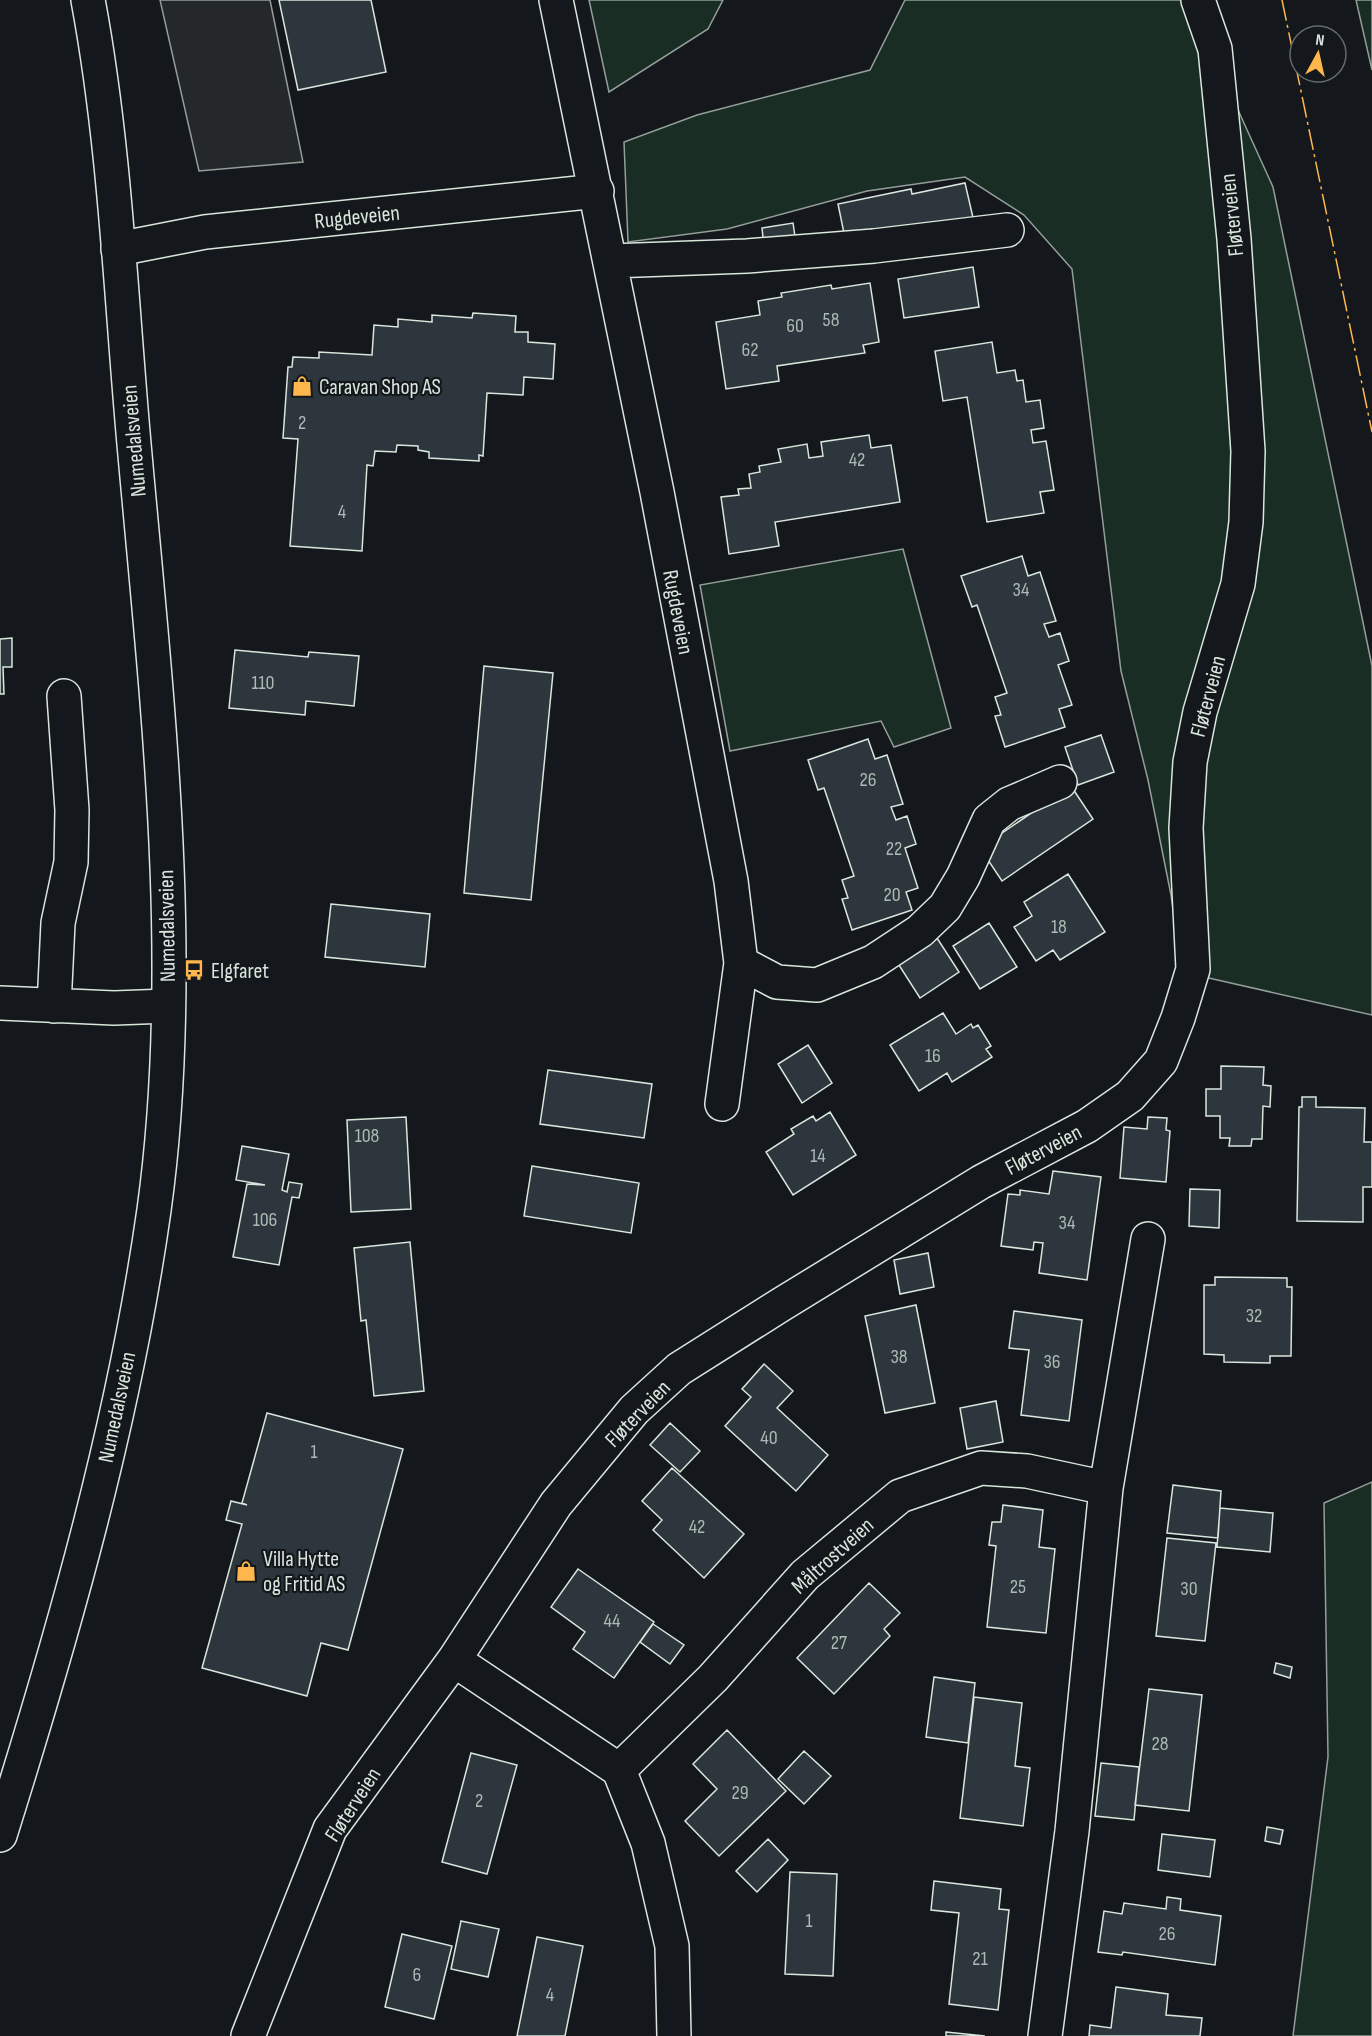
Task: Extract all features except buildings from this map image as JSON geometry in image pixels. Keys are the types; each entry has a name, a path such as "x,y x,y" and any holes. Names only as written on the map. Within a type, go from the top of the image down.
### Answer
{"street":[{"name":"Numedalsveien","path":"0,1835 56,1645 116,1413 154,1207 162,1131 168,1006 168,922 159,719 118,249 103,102 88,0"},
{"name":"Rugdeveien","path":"556,0 597,190 731,881 741,963 722,1104"},
{"name":"Fløterveien","path":"248,2036 330,1829 454,1660 555,1504 634,1410 679,1369 981,1182 1087,1125 1130,1096 1161,1060 1178,1018 1193,969 1186,828 1190,762 1200,712 1238,584 1246,522 1248,451 1234,239 1215,49 1198,0"},
{"name":"Rugdeveien","path":"118,249 205,232 597,190"},
{"path":"611,261 747,256 874,246 1007,230"},
{"path":"54,1006 58,923 71,862 72,810 64,696"},
{"path":"741,963 777,982 817,985 873,962 920,931 945,907 963,877 989,820 1009,804 1060,782"},
{"path":"0,1004 114,1008 168,1006"},
{"path":"1045,2036 1072,1832 1106,1488 1148,1239"},
{"name":"Måltrostveien","path":"619,1770 712,1678 805,1575 900,1496 981,1468 1027,1471 1106,1488"},
{"path":"454,1660 619,1770 648,1843 672,1946 674,2036"}],"green space":[{"path":"589,0 723,0 708,29 609,92"},
{"path":"905,0 1188,0 1273,187 1372,666 1372,1015 1182,972 1171,895 1148,780 1121,671 1072,269 1024,215 965,177 867,191 727,229 628,242 624,142 697,115 870,70"},
{"path":"1356,0 1372,0 1372,70"},
{"path":"903,549 951,728 894,747 881,721 730,751 700,585"},
{"path":"1372,1482 1372,2036 1293,2036 1328,1757 1324,1503"}],"shaded area":[{"path":"160,0 270,0 303,162 199,171"}],"power":[{"path":"1282,0 1372,432"}],"place":[{"name":"Caravan Shop AS","path":"302,386"},
{"name":"Elgfaret","path":"194,970"},
{"name":"Villa Hytte og Fritid AS","path":"246,1571"}]}
